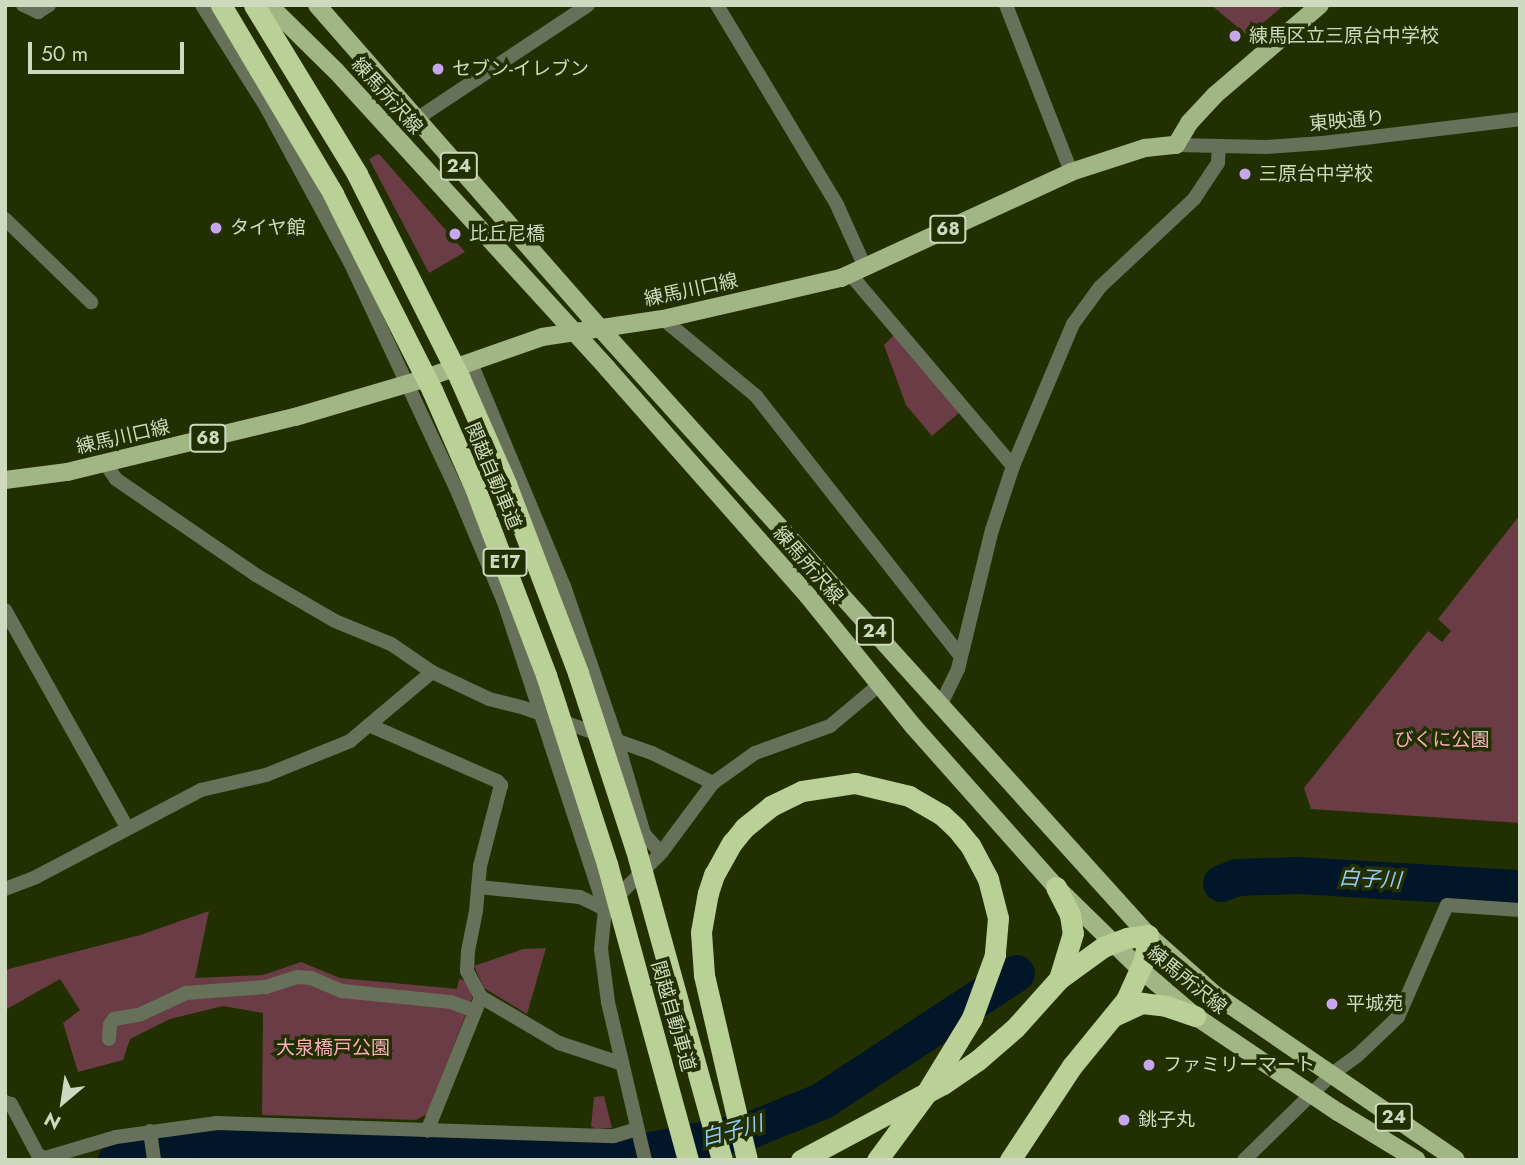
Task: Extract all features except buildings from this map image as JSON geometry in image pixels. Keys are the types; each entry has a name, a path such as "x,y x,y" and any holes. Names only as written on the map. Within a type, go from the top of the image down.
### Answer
{"highway":[{"name":"関越自動車道","path":"221,5 333,194 432,390 475,488 546,675 607,864 688,1160"},
{"name":"関越自動車道","path":"254,5 357,174 460,379 506,484 578,673 628,826 722,1160"},
{"path":"747,1160 704,975 701,932 708,893 722,858 732,843 744,828 771,806 820,786 855,783 874,785 909,796 942,815 956,828 975,853 988,879 998,918 993,965 972,1018 925,1095 877,1160"},
{"path":"1056,887 1070,915 1073,933 1059,979"},
{"path":"801,1160 943,1084 1015,1028 1059,979 1112,943 1148,935 1140,970 1116,1015 1072,1066 1010,1160"},
{"path":"1116,1015 1142,1003 1166,1006 1195,1016"}],"main road":[{"name":"練馬所沢線","path":"269,5 336,71 573,332 808,596 879,685 1056,887 1140,970 1195,1016 1310,1094 1416,1160"},
{"name":"練馬所沢線","path":"317,5 600,328 1148,935 1214,994 1456,1160"},
{"path":"1176,145 1189,123 1215,95 1320,5"},
{"name":"練馬川口線","path":"5,480 105,463 295,416 407,384 542,337 663,319 857,271 1071,172 1145,148 1176,145"}],"street":[{"path":"23,5 38,12 50,5"},
{"path":"202,5 265,105 344,250 504,603 605,909 601,949 620,1063 645,1160"},
{"path":"418,118 587,5"},
{"path":"717,5 837,205 857,271 1013,466"},
{"path":"1006,5 1071,172"},
{"name":"東映通り","path":"1176,145 1266,147 1323,143 1520,119"},
{"path":"941,704 958,669 992,530 1013,466 1073,324 1100,287 1194,199 1218,163 1219,146"},
{"path":"5,219 91,302"},
{"path":"663,319 756,396 960,655"},
{"path":"471,363 543,529 617,741 644,834 661,853"},
{"path":"105,463 116,479 256,575 335,621 391,644 432,672 489,699 540,713 617,741 713,783"},
{"path":"5,610 127,827"},
{"path":"5,889 36,877 201,790 266,775 351,741 432,672"},
{"path":"605,909 661,853 713,783 755,753 830,726 879,685"},
{"path":"369,725 501,785 478,887 467,971 478,1004 426,1131"},
{"path":"478,887 580,897 605,909"},
{"path":"1244,1160 1310,1094 1357,1056 1398,1017 1447,905 1520,910"},
{"path":"109,1039 110,1026 114,1019 141,1014 178,996 266,987 297,977 311,978 342,991 478,1004 559,1043 620,1063"},
{"path":"5,1102 11,1104 41,1157 116,1137 217,1123 614,1136 638,1133"},
{"path":"150,1134 154,1160"}],"green space":[{"path":"1211,5 1284,5 1248,36"},
{"path":"378,154 465,252 429,273 369,159"},
{"path":"894,335 960,412 932,436 906,405 884,345"},
{"name":"びくに公園","path":"1520,515 1520,823 1311,809 1304,788 1428,631 1442,642 1451,631 1438,619"},
{"name":"大泉橋戸公園","path":"209,911 195,978 263,975 301,962 340,978 457,989 459,979 466,981 473,996 427,1114 416,1120 262,1115 263,1013 223,1006 170,1019 130,1039 123,1060 78,1072 63,1023 80,1010 60,979 5,1010 5,970 140,935"},
{"path":"546,948 527,1014 484,988 474,966 523,949"},
{"path":"604,1096 612,1128 596,1129 591,1126 594,1097"}],"waterway":[{"name":"白子川","path":"1221,883 1237,877 1298,875 1520,888"},
{"name":"白子川","path":"116,1160 207,1146 611,1158 747,1131 821,1101 1016,973"}],"place":[{"name":"練馬区立三原台中学校","path":"1235,36"},
{"name":"セブン-イレブン","path":"438,69"},
{"name":"三原台中学校","path":"1245,174"},
{"name":"タイヤ館","path":"216,228"},
{"name":"比丘尼橋","path":"455,234"},
{"name":"平城苑","path":"1332,1004"},
{"name":"ファミリーマート","path":"1149,1065"},
{"name":"銚子丸","path":"1124,1120"}]}
